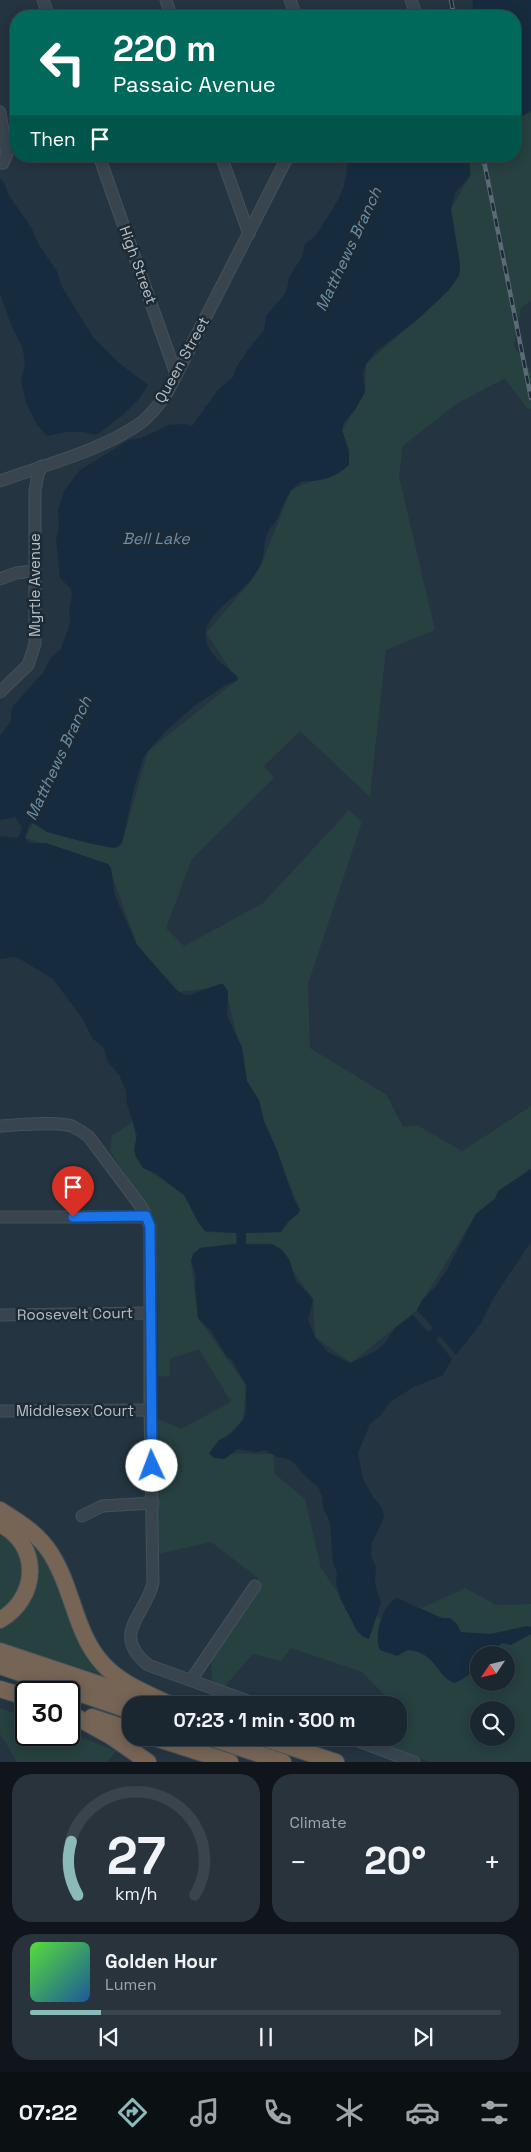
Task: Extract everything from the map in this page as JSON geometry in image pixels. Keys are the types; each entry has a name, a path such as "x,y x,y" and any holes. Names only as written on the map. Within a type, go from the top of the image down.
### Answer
{"highway":[{"path":"0,1620 12,1614 23,1599 31,1572 30,1562 23,1545 10,1530 1,1514"},
{"path":"1,1514 26,1527 51,1553 85,1635 102,1664 114,1675 153,1696"},
{"path":"0,1651 137,1696"},
{"path":"0,1666 122,1708"},
{"path":"0,1689 15,1694"},
{"path":"80,1715 122,1727"},
{"path":"80,1718 112,1737 148,1762"},
{"path":"180,1746 230,1762"},
{"path":"234,1746 283,1762"},
{"path":"288,1746 336,1762"}],"street":[{"path":"0,112 8,154 2,163"},
{"name":"High Street","path":"101,162 176,374"},
{"path":"224,162 249,234"},
{"name":"Queen Street","path":"0,481 121,436 143,421 167,393 285,162"},
{"name":"Myrtle Avenue","path":"0,692 28,665 33,656 35,644 35,491 38,474 42,466"},
{"path":"0,579 16,573 34,571"},
{"path":"0,1126 70,1125 79,1129 89,1137 146,1216 150,1226 150,1410 153,1583 151,1592 132,1625 130,1633 133,1647 148,1666 235,1696"},
{"path":"0,1218 146,1216"},
{"name":"Roosevelt Court","path":"0,1315 150,1313"},
{"name":"Middlesex Court","path":"0,1411 150,1410"},
{"path":"82,1516 102,1506 153,1503"},
{"path":"191,1680 256,1586"},
{"path":"371,1746 414,1762"}],"green space":[{"path":"531,112 531,301 521,308 514,346 531,372 531,409 527,408 505,379 456,404 403,446 399,476 435,630 386,650 370,797 300,731 264,766 274,778 192,859 166,928 184,946 263,903 349,810 362,822 308,984 310,1048 387,1095 403,1127 417,1125 462,1151 531,1106 531,1168 476,1214 417,1310 351,1363 315,1337 313,1299 273,1244 246,1244 246,1233 280,1232 300,1210 247,1081 225,986 179,992 137,945 108,864 25,838 33,823 122,843 148,751 237,680 206,633 252,580 263,560 291,490 349,465 342,430 365,392 366,364 437,301 460,272 451,209 471,174 470,162 521,162 521,116"},
{"path":"133,1122 141,1165 184,1195 206,1232 236,1233 237,1243 200,1248 191,1261 198,1318 246,1385 243,1420 209,1453 273,1454 275,1474 305,1499 321,1568 369,1638 372,1612 381,1619 394,1599 422,1608 465,1588 497,1605 531,1604 531,1762 429,1762 391,1748 392,1746 407,1746 407,1696 385,1696 362,1672 291,1648 281,1661 253,1654 224,1687 212,1684 211,1656 257,1591 258,1578 211,1542 154,1555 154,1417 181,1429 231,1402 199,1349 170,1359 170,1376 158,1377 156,1221 110,1151 112,1135"},
{"path":"0,1532 12,1542 24,1568 15,1600 0,1614"},
{"path":"24,1538 41,1549 103,1675 0,1643 0,1627 8,1625 30,1603 38,1573"},
{"path":"0,1708 15,1713 15,1746 80,1746 80,1736 116,1751 107,1762 17,1762 0,1734"}],"water":[{"path":"473,0 531,0 531,111 521,117 521,10 472,10"},
{"name":"Bell Lake","path":"347,162 469,162 470,176 455,193 451,209 460,264 459,276 448,291 416,321 376,351 366,364 363,373 365,392 355,410 344,422 342,430 349,451 349,465 333,476 315,481 302,481 293,489 270,528 265,541 263,558 253,577 219,609 208,624 206,639 211,652 237,676 238,680 226,685 194,706 166,731 143,758 133,792 122,843 118,847 113,848 88,843 47,832 33,823 29,825 25,838 29,843 46,843 108,864 111,868 115,896 137,945 176,990 185,995 190,995 223,984 228,991 227,1016 242,1047 247,1081 259,1100 264,1121 277,1150 294,1200 300,1210 298,1214 288,1221 281,1232 246,1233 246,1244 272,1244 281,1249 289,1259 296,1281 313,1299 308,1320 315,1337 328,1352 350,1363 376,1351 385,1343 396,1327 413,1315 428,1332 433,1328 417,1310 422,1300 436,1286 448,1268 476,1214 495,1199 498,1191 531,1169 531,1242 494,1297 481,1323 456,1355 440,1336 436,1339 452,1359 443,1375 412,1388 390,1402 381,1415 370,1424 358,1453 363,1479 382,1508 384,1517 372,1543 371,1556 376,1568 375,1584 381,1603 369,1639 357,1631 340,1598 336,1583 337,1572 333,1563 330,1522 323,1508 322,1496 318,1487 288,1459 277,1457 266,1450 256,1452 237,1449 225,1459 214,1458 209,1453 219,1440 231,1434 243,1420 246,1412 246,1385 232,1360 227,1357 211,1331 198,1318 196,1275 191,1261 193,1254 200,1248 237,1244 236,1233 205,1231 198,1222 184,1195 157,1174 143,1168 134,1150 137,1135 127,1104 126,1090 119,1075 108,1062 103,1047 93,1039 82,1018 53,979 15,957 0,959 0,836 16,838 20,835 22,827 15,817 0,820 0,736 11,721 13,706 42,674 51,658 61,649 71,621 69,614 72,593 70,588 60,578 56,539 59,528 58,509 64,491 80,470 129,440 141,438 169,425 185,424 192,426 218,390 233,377 236,368 247,351 264,330 266,316 284,295 289,277 302,257 305,244 318,232 340,196"},
{"path":"0,178 10,197 31,227 40,247 57,271 62,287 93,337 119,363 148,385 139,399 123,415 94,435 84,432 67,432 47,436 37,425 26,403 21,379 25,365 23,349 12,327 0,294"},
{"path":"397,1598 442,1618 450,1618 457,1624 461,1632 490,1634 527,1626 531,1627 531,1634 511,1645 502,1643 498,1646 470,1646 470,1674 454,1683 443,1675 425,1655 408,1650 397,1656 380,1650 378,1644 379,1629 387,1606"}],"railway":[{"path":"451,0 453,10"},
{"path":"484,162 531,398"}],"route":[{"path":"73,1217 146,1216 150,1226 150,1410 152,1466"}],"water label":[{"name":"Matthews Branch","path":"348,249"},
{"name":"Matthews Branch","path":"58,758"}]}
